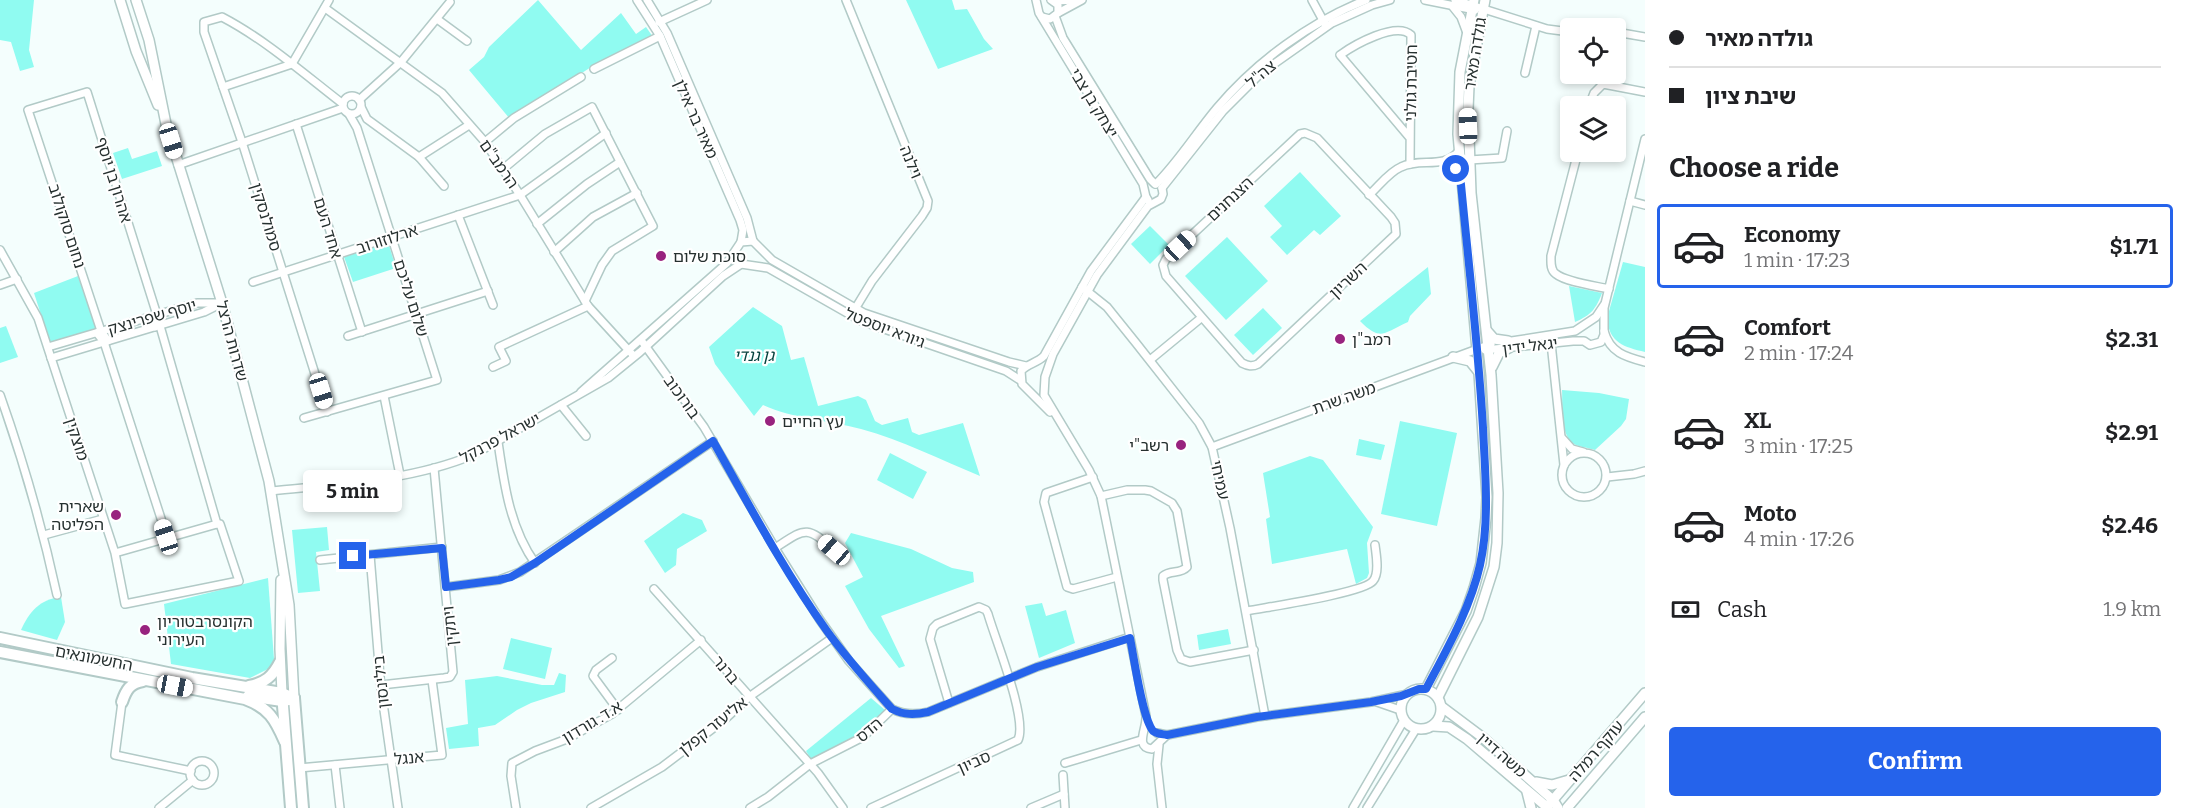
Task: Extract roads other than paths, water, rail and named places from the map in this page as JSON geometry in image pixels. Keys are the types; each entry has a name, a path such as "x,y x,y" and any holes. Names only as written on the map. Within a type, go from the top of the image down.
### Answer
{"highway":[{"name":"החשמונאים","path":"2,639 294,698"},
{"name":"החשמונאים","path":"0,652 224,694"},
{"path":"243,687 255,685 270,678 280,662"},
{"path":"102,672 120,683 122,702"},
{"path":"122,702 126,691 132,684 141,681 157,682"},
{"path":"224,694 282,697 291,808"},
{"path":"224,694 256,703 271,714 285,742"},
{"path":"294,698 303,808"}],"main road":[{"name":"שדרות הרצל","path":"120,0 140,60 166,124"},
{"name":"שדרות הרצל","path":"136,0 149,40 166,124 222,303 271,491 289,605 294,698"},
{"name":"גולדה מאיר","path":"1426,689 1466,611 1481,563 1487,496 1479,373 1459,151 1460,72 1473,5"},
{"name":"גולדה מאיר","path":"1438,697 1478,617 1494,567 1498,512 1491,375 1469,160 1469,86 1484,5"},
{"path":"1487,331 1494,339 1509,345 1497,355 1491,375"},
{"path":"1453,357 1470,361 1479,373"},
{"name":"שדרות הרצל","path":"282,562 280,662 282,697"},
{"path":"1419,689 1426,689 1438,697 1442,707 1440,717 1433,726 1422,730 1416,729 1404,720 1400,710 1408,694 1419,689"},
{"name":"עוקף רמלה","path":"1550,806 1645,693"},
{"name":"משה דיין","path":"1442,707 1482,737 1531,780 1550,806"},
{"name":"עוקף רמלה","path":"1567,808 1645,717"},
{"name":"משה דיין","path":"1433,726 1449,727 1458,732 1526,790 1550,806"},
{"path":"1531,780 1552,785 1561,784 1572,778"},
{"path":"1526,790 1531,808"}],"street":[{"path":"223,87 292,64 328,0"},
{"name":"מאיר בר אילן","path":"637,0 658,23 660,36 740,220 743,230 741,242"},
{"name":"מאיר בר אילן","path":"647,0 747,218 753,241"},
{"path":"658,23 707,0"},
{"name":"וילנה","path":"846,0 928,201 922,216 872,281 855,309"},
{"path":"1051,0 1081,0 1048,19 1042,17 1038,4 1051,0"},
{"path":"1051,0 1058,5 1057,15"},
{"path":"1312,0 1325,23"},
{"name":"צה\"ל","path":"1158,185 1238,85 1271,56 1366,0"},
{"name":"צה\"ל","path":"1325,23 1390,0"},
{"path":"1425,0 1484,5 1536,26 1560,32"},
{"path":"292,64 331,95 349,114 358,113 360,104 401,62 450,2"},
{"path":"1453,3 1467,33"},
{"name":"הרמב\"ם","path":"325,8 442,93 485,142 586,303 632,354"},
{"name":"יצחק בן צבי","path":"1057,15 1063,38 1150,179 1158,185"},
{"name":"סמולנסקין","path":"292,64 222,17 204,22 204,32 242,142 327,412"},
{"name":"יצחק בן צבי","path":"1042,17 1145,194"},
{"path":"437,19 467,41"},
{"path":"1525,73 1536,26"},
{"name":"חטיבת גולני","path":"1410,138 1340,55 1360,43 1391,32 1404,31 1411,35 1410,164"},
{"path":"1626,34 1645,37"},
{"path":"594,69 660,36"},
{"path":"485,142 514,118 581,77"},
{"path":"1593,96 1603,84 1645,92"},
{"name":"אהרון בן יוסף","path":"28,110 87,92 159,314 157,326 238,580 125,604"},
{"path":"329,112 331,95"},
{"path":"178,165 329,112 343,106 346,99 351,96 360,104 367,119 419,157 444,186"},
{"path":"493,367 506,361 499,347 586,303 602,265 612,251 653,226 592,107 545,134 503,169"},
{"name":"נחום סוקולוב","path":"28,110 99,332 106,341 166,537"},
{"name":"שלום עליכם","path":"349,114 357,128 437,380 384,396"},
{"name":"אחד העם","path":"296,124 362,332"},
{"path":"419,157 469,125"},
{"path":"1469,160 1502,158 1507,131"},
{"name":"ארלוזורוב","path":"253,282 520,195 606,133"},
{"name":"הצנחנים","path":"1201,318 1166,276 1163,265 1166,259 1300,134 1309,134 1317,138 1369,195"},
{"path":"1594,345 1601,342 1604,305 1645,139"},
{"path":"1369,195 1397,170 1410,164 1443,162 1453,158 1459,151"},
{"path":"537,224 587,184 620,162"},
{"path":"1443,162 1460,174"},
{"path":"1575,162 1551,256 1552,270 1567,279 1609,289"},
{"path":"1149,185 1158,185 1163,197 1148,206 1085,289 1053,354 1044,379 1036,388 1028,388 1022,383 1021,371 1028,365 1039,361 1048,350 1108,248 1149,185"},
{"path":"554,252 593,217 637,193"},
{"path":"1145,194 1154,202"},
{"name":"השריון","path":"1201,318 1242,363 1254,366 1258,364 1396,234 1395,223 1369,195"},
{"path":"1630,201 1645,205"},
{"path":"458,215 494,305"},
{"path":"753,241 761,250 760,259 754,265 741,264 735,253 741,242 753,241"},
{"name":"מוצקין","path":"0,250 38,318 115,553 125,604"},
{"name":"גיורא יוספטל","path":"761,250 772,260 855,309 895,325 1009,362 1028,365"},
{"name":"ישראל פרנקל","path":"644,344 735,253"},
{"name":"ישראל פרנקל","path":"271,491 399,475 434,468 452,463 498,442 581,392 632,354 723,276 741,264"},
{"name":"גיורא יוספטל","path":"754,265 768,268 861,321 1006,371 1022,383 1060,423"},
{"path":"0,285 17,279"},
{"name":"עמיחי","path":"1085,289 1107,307 1150,360 1199,423 1212,447 1220,475 1265,717"},
{"path":"348,336 488,291"},
{"name":"יוסף שפרינצק","path":"48,347 197,303 222,303"},
{"name":"יוסף שפרינצק","path":"51,358 204,312 222,303"},
{"path":"1604,305 1596,317 1582,327 1581,334 1584,341 1594,345 1605,345 1623,356 1645,362"},
{"path":"1150,360 1201,318"},
{"path":"1590,321 1597,322 1603,329 1613,348"},
{"name":"יגאל ידין","path":"1509,345 1568,333 1582,327"},
{"name":"יגאל ידין","path":"1476,350 1509,345 1584,341"},
{"path":"1551,343 1560,434 1564,453 1562,471 1564,485 1568,491 1579,497 1595,495 1603,487 1607,477 1605,467 1600,459 1572,449 1560,434"},
{"name":"בורוכוב","path":"644,344 713,441 775,548 832,638 849,661 892,709"},
{"name":"משה שרת","path":"1212,447 1476,350"},
{"path":"1028,365 1038,366 1044,379"},
{"name":"גיורא יוספטל","path":"1044,379 1044,395 1093,477 1101,496 1146,716 1157,737"},
{"path":"0,394 24,461 57,595"},
{"path":"304,418 384,396 399,475"},
{"path":"561,405 586,436"},
{"path":"446,587 511,577 713,441"},
{"path":"498,442 503,478 513,519 523,544 535,563"},
{"path":"1564,465 1573,456 1585,453"},
{"name":"ויתקין","path":"381,685 450,677 453,672 434,468"},
{"path":"1607,477 1645,471"},
{"path":"1093,477 1046,493 1044,502 1067,587 1074,589 1117,576"},
{"path":"1101,496 1127,490 1151,491 1172,503 1177,511 1187,567 1184,570 1166,573 1163,580 1177,650 1181,659 1190,662 1254,650"},
{"path":"44,535 103,519"},
{"path":"115,553 219,524"},
{"path":"775,548 798,533 813,531 834,550"},
{"path":"1246,611 1350,591 1369,585 1374,581 1376,575 1375,545"},
{"path":"321,560 442,548"},
{"name":"בילינסון","path":"370,555 381,685 398,808"},
{"name":"ברנר","path":"654,589 810,764 843,808"},
{"path":"949,703 930,639 931,633 938,624 973,607 986,610 1009,679"},
{"name":"אליעזר קפלן","path":"591,808 608,805 662,767 724,720 749,697 832,638"},
{"name":"הדס","path":"750,808 810,764 863,737 892,709 902,714 919,714 1083,651 1130,638"},
{"name":"א.ד. גורדון","path":"516,808 511,776 512,763 567,739 618,710 700,640"},
{"path":"612,658 596,670 593,676 618,710"},
{"name":"סביון","path":"871,808 1018,740 1021,730 1020,722 1009,679"},
{"name":"אנגל","path":"299,768 442,755 432,680"},
{"path":"1065,763 1142,738 1148,731 1157,737 1408,694"},
{"path":"122,702 115,755 191,771"},
{"path":"1371,702 1400,710"},
{"name":"גיורא יוספטל","path":"1142,738 1146,716"},
{"path":"1353,808 1404,720"},
{"path":"1367,808 1416,729"},
{"path":"1147,748 1152,749 1157,737"},
{"path":"1157,737 1157,764 1162,808"},
{"path":"1142,738 1157,764"},
{"path":"202,762 209,764 213,770 213,778 200,785 193,780 191,771 194,765 202,762"},
{"path":"335,765 340,808"},
{"path":"1063,775 1065,808"},
{"path":"159,808 193,780"},
{"path":"1031,808 1064,794"}],"place":[{"name":"סוכת שלום","path":"661,256"},
{"name":"רמב\"ן","path":"1340,339"},
{"name":"עץ החיים","path":"770,421"},
{"name":"רשב\"י","path":"1181,445"},
{"name":"שארית הפליטה","path":"116,515"},
{"name":"הקונסרבטוריון העירוני","path":"145,630"}],"park label":[{"name":"גן גנדי","path":"754,355"}]}
